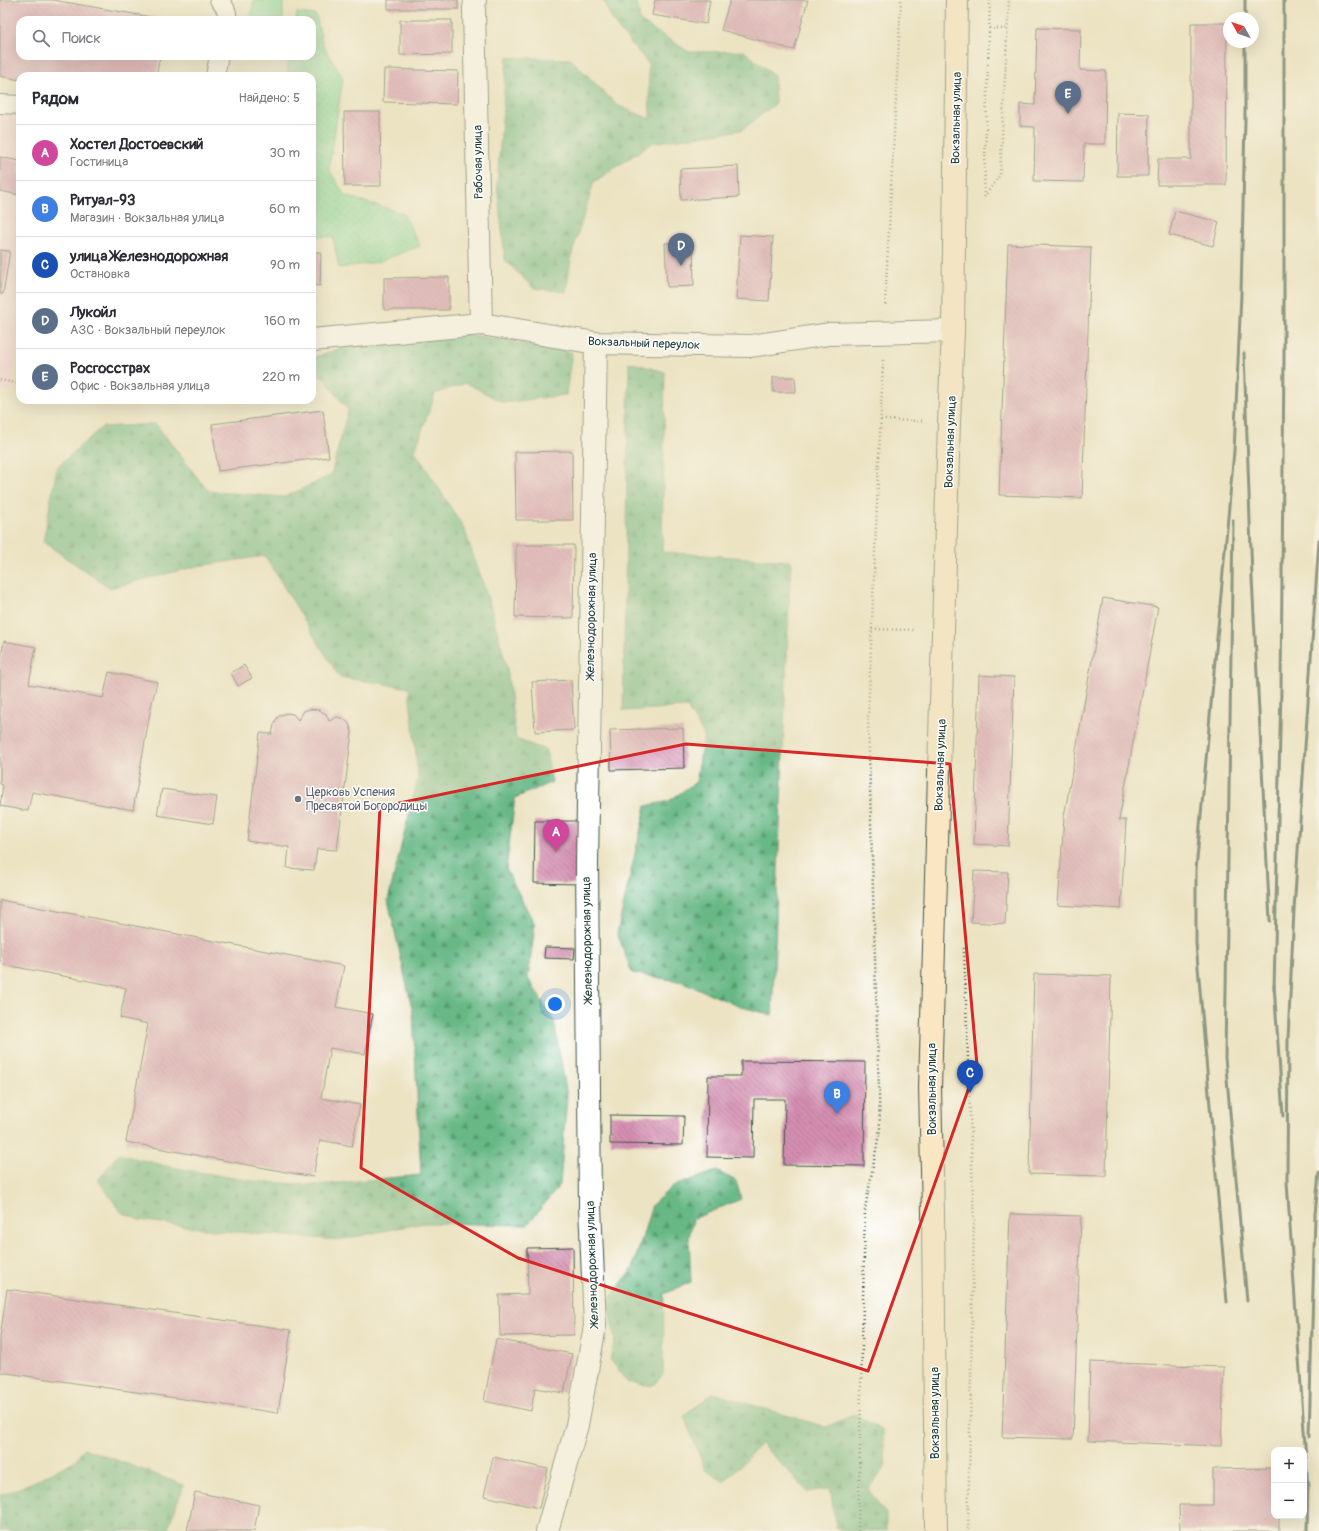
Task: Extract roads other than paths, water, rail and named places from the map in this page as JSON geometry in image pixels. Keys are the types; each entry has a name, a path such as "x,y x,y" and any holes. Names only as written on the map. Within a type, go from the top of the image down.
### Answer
{"main road":[{"name":"Вокзальная улица","path":"936,1531 933,1220 930,1088 953,331 957,0"}],"street":[{"name":"Рабочая улица","path":"475,0 481,324"},
{"name":"Вокзальный переулок","path":"316,340 481,324 596,343 751,346 829,334 953,331"},
{"name":"Железнодорожная улица","path":"547,1531 578,1425 595,1326 590,1206 587,863 596,343"}],"lane":[{"path":"219,0 228,16"},
{"path":"216,72 218,60"},
{"path":"0,104 16,105"}],"railway":[{"path":"1245,0 1245,12"},
{"path":"1274,990 1281,689 1284,355 1284,0"},
{"path":"1227,1302 1196,944 1196,870 1234,451 1241,294 1245,48"},
{"path":"1244,353 1252,578 1270,921"},
{"path":"1233,520 1225,1057 1247,1301"},
{"path":"1308,1489 1287,1182 1288,1039 1294,910 1319,540"},
{"path":"1274,985 1283,1116"},
{"path":"1309,1437 1315,1214 1319,1173"},
{"path":"1307,1531 1308,1485"}],"place":[{"name":"Росгосстрах","path":"1068,114"},
{"name":"Лукойл","path":"681,266"},
{"name":"Церковь Успения Пресвятой Богородицы","path":"298,799"},
{"name":"Хостел Достоевский","path":"556,852"},
{"name":"улица Железнодорожная","path":"970,1093"},
{"name":"Ритуал-93","path":"837,1114"}]}
